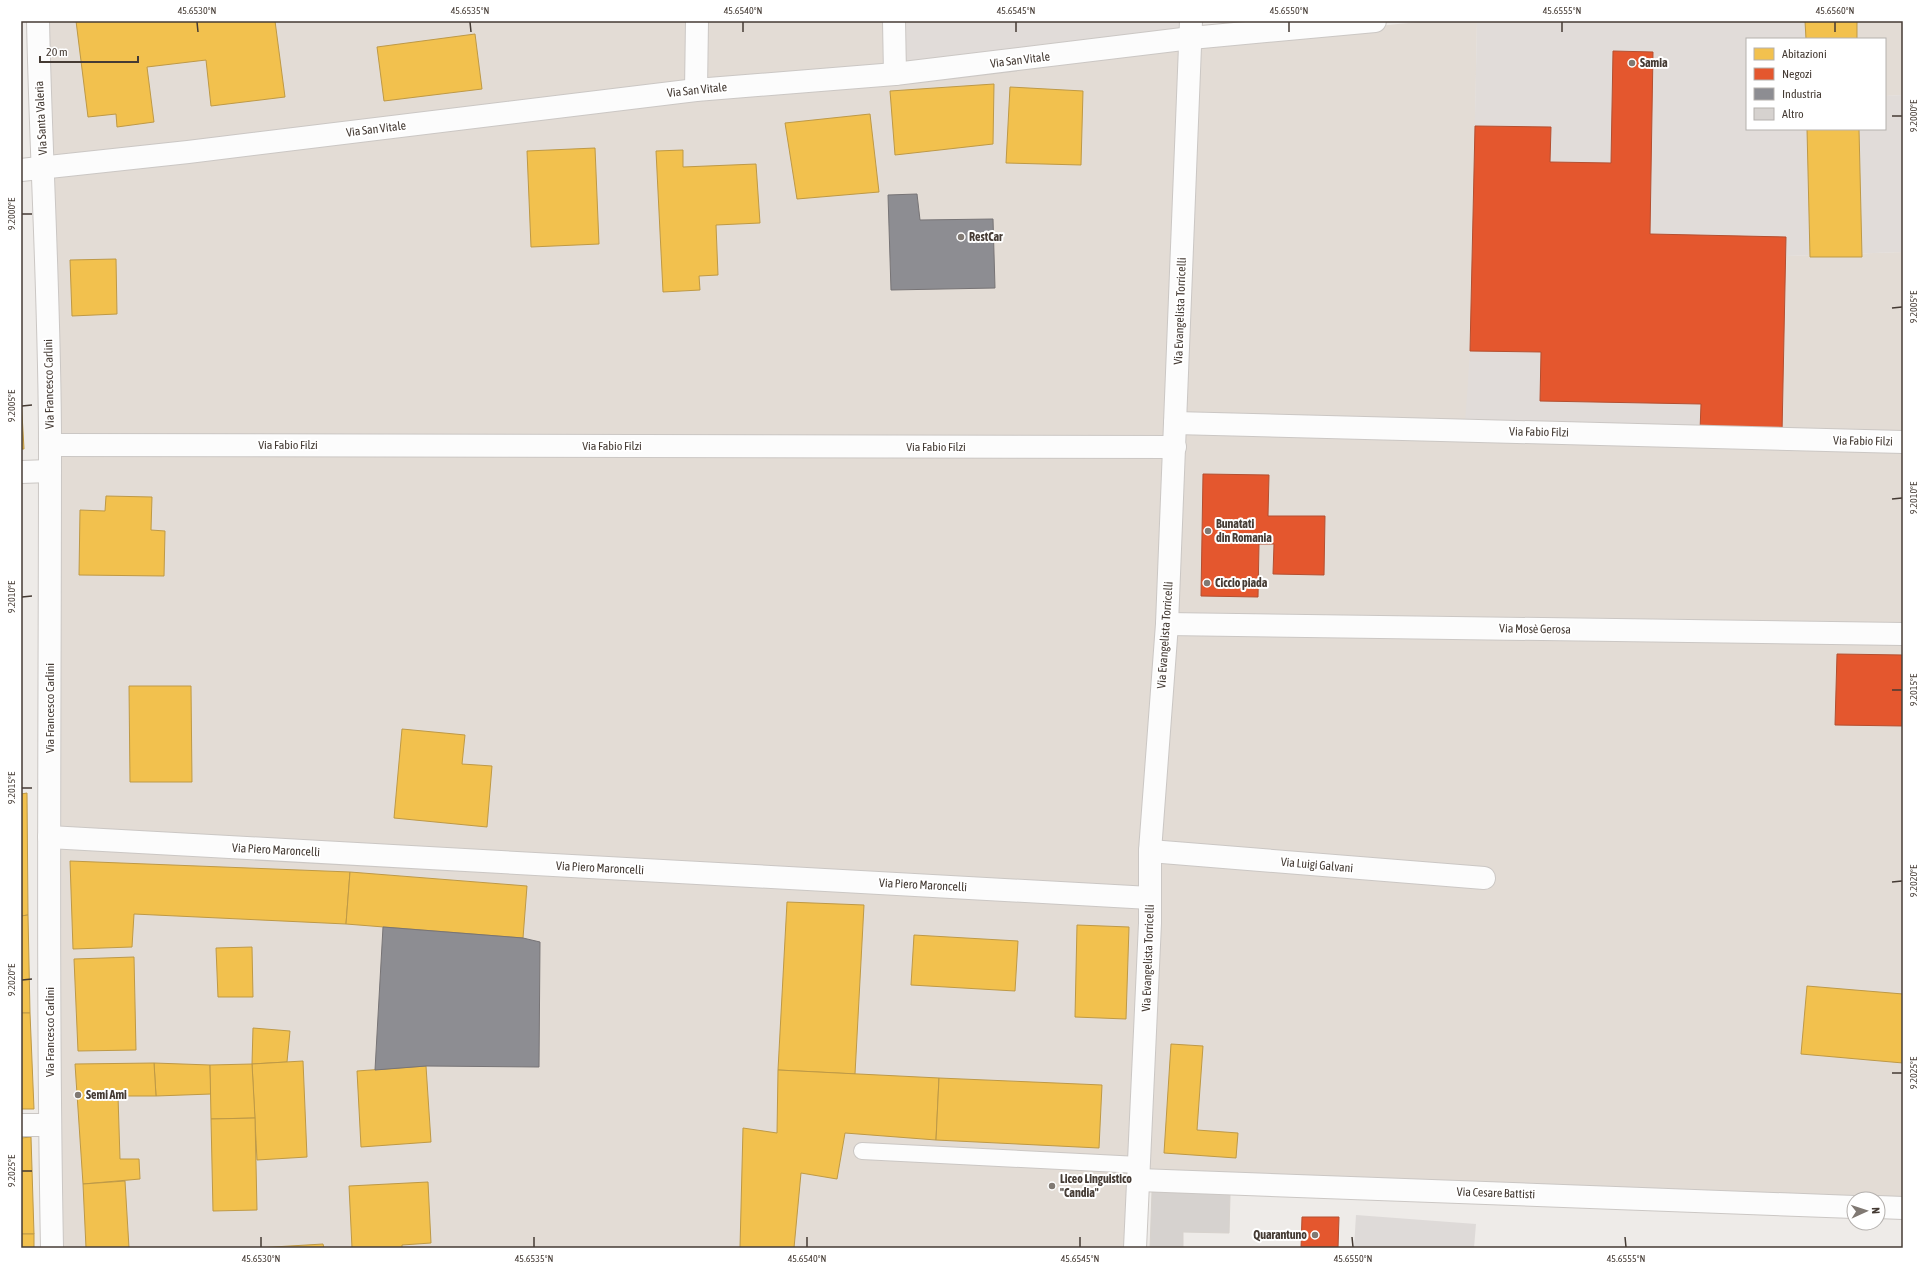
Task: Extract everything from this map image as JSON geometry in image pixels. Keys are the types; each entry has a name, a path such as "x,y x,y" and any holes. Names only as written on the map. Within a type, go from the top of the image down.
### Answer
{"street":[{"name":"Via Santa Valeria","path":"38,21 44,167"},
{"path":"696,90 697,21"},
{"path":"894,21 895,74"},
{"name":"Via San Vitale","path":"21,170 188,152 696,90 895,74 1191,30 1375,21"},
{"name":"Via Evangelista Torricelli","path":"1135,1248 1150,898 1150,851 1167,624 1191,30"},
{"name":"Via Francesco Carlini","path":"44,167 50,445 49,837 52,1248"},
{"name":"Via Fabio Filzi","path":"1176,423 1903,442"},
{"name":"Via Fabio Filzi","path":"50,445 1175,447"},
{"path":"21,472 50,472"},
{"name":"Via Mosè Gerosa","path":"1167,624 1903,634"},
{"name":"Via Piero Maroncelli","path":"49,837 1150,898"},
{"name":"Via Luigi Galvani","path":"1150,851 1484,878"},
{"path":"21,1125 50,1124"},
{"name":"Via Cesare Battisti","path":"1139,1172 1846,1207"},
{"path":"1886,1208 1903,1208"}],"lane":[{"path":"862,1151 1139,1172"}],"shaded area":[{"path":"41,21 896,21 897,71 46,164"},
{"path":"896,21 1187,21 1187,36 897,71"},
{"path":"1430,21 1477,21 1475,126 1782,433 1786,256 1903,252 1903,1205 1886,1201 1886,1191 1846,1191 1846,1198 1142,1177 1196,43"},
{"path":"1477,21 1857,21 1858,38 1746,38 1746,130 1886,130 1886,96 1903,95 1903,252 1786,256 1782,433 1465,423 1470,351"},
{"path":"1857,21 1903,21 1903,95 1886,96 1886,38 1858,38"},
{"path":"1188,42 1131,1248 56,1248 49,171"},
{"path":"1356,1215 1476,1224 1474,1248 1354,1248"}],"building: Abitazioni":[{"path":"76,21 275,21 285,97 211,106 206,60 147,67 154,122 117,127 116,114 88,117"},
{"path":"1805,21 1857,21 1857,38 1806,38"},
{"path":"475,34 482,89 384,101 377,47"},
{"path":"994,84 993,144 895,155 890,91"},
{"path":"1010,87 1083,91 1081,165 1006,163"},
{"path":"870,114 879,192 797,199 785,123"},
{"path":"1807,130 1859,130 1862,257 1810,257"},
{"path":"595,148 599,244 531,247 527,151"},
{"path":"683,150 683,167 756,164 760,223 716,225 718,275 699,276 700,290 663,292 656,151"},
{"path":"116,259 117,314 72,316 70,260"},
{"path":"21,396 24,449 21,449"},
{"path":"106,496 152,497 151,530 165,531 164,576 79,575 80,510 105,511"},
{"path":"129,686 191,686 192,782 130,782"},
{"path":"402,729 465,735 462,764 492,766 487,827 394,818"},
{"path":"27,793 28,915 21,916 21,794"},
{"path":"70,861 350,872 346,924 134,914 132,947 73,949"},
{"path":"350,872 527,886 523,938 346,924"},
{"path":"787,902 864,905 855,1074 778,1070"},
{"path":"28,915 30,1013 21,1013 21,916"},
{"path":"1077,925 1129,927 1126,1019 1075,1017"},
{"path":"914,935 1018,941 1015,991 911,985"},
{"path":"252,947 253,997 218,997 216,948"},
{"path":"134,957 136,1050 78,1051 74,959"},
{"path":"1807,986 1903,994 1903,1063 1801,1054"},
{"path":"21,1013 30,1013 34,1109 21,1109"},
{"path":"253,1028 290,1031 287,1062 252,1064"},
{"path":"1171,1044 1203,1046 1197,1130 1238,1133 1236,1158 1164,1153"},
{"path":"303,1061 307,1157 257,1160 252,1064"},
{"path":"154,1063 210,1065 211,1094 156,1096"},
{"path":"154,1063 156,1096 118,1096 120,1159 139,1159 140,1179 83,1184 75,1064"},
{"path":"252,1064 255,1118 211,1119 210,1065"},
{"path":"426,1066 431,1142 361,1147 357,1071"},
{"path":"778,1070 939,1078 936,1140 845,1133 837,1179 801,1173 794,1248 740,1248 743,1128 777,1133"},
{"path":"939,1078 1102,1085 1099,1148 936,1140"},
{"path":"255,1118 257,1210 213,1211 211,1119"},
{"path":"31,1137 34,1234 21,1234 21,1138"},
{"path":"125,1181 129,1248 86,1248 83,1184"},
{"path":"428,1182 431,1243 402,1245 402,1248 352,1248 349,1186"},
{"path":"21,1234 34,1234 34,1248 21,1248"},
{"path":"323,1244 324,1248 257,1248"}],"building: Negozi":[{"path":"1613,51 1653,52 1650,234 1786,237 1782,433 1700,431 1701,404 1540,401 1541,352 1470,351 1475,126 1551,127 1550,162 1611,163"},
{"path":"1203,474 1269,475 1268,516 1325,516 1324,575 1273,574 1274,544 1259,544 1258,597 1201,596"},
{"path":"1837,654 1903,655 1903,726 1835,725"},
{"path":"1302,1217 1339,1217 1338,1248 1301,1248"}],"building: Industria":[{"path":"917,194 920,220 993,219 995,288 891,290 888,195"},
{"path":"383,927 523,938 540,942 539,1067 426,1066 375,1070"}],"building: Altro":[{"path":"1152,1192 1230,1194 1229,1233 1183,1232 1183,1248 1150,1248"}],"place":[{"name":"Samia","path":"1632,63"},
{"name":"RestCar","path":"961,237"},
{"name":"Bunatati din Romania","path":"1208,531"},
{"name":"Ciccio piada","path":"1207,583"},
{"name":"Semi Ami","path":"78,1095"},
{"name":"Liceo Linguistico \"Candia\"","path":"1052,1186"},
{"name":"Quarantuno","path":"1315,1235"}]}
